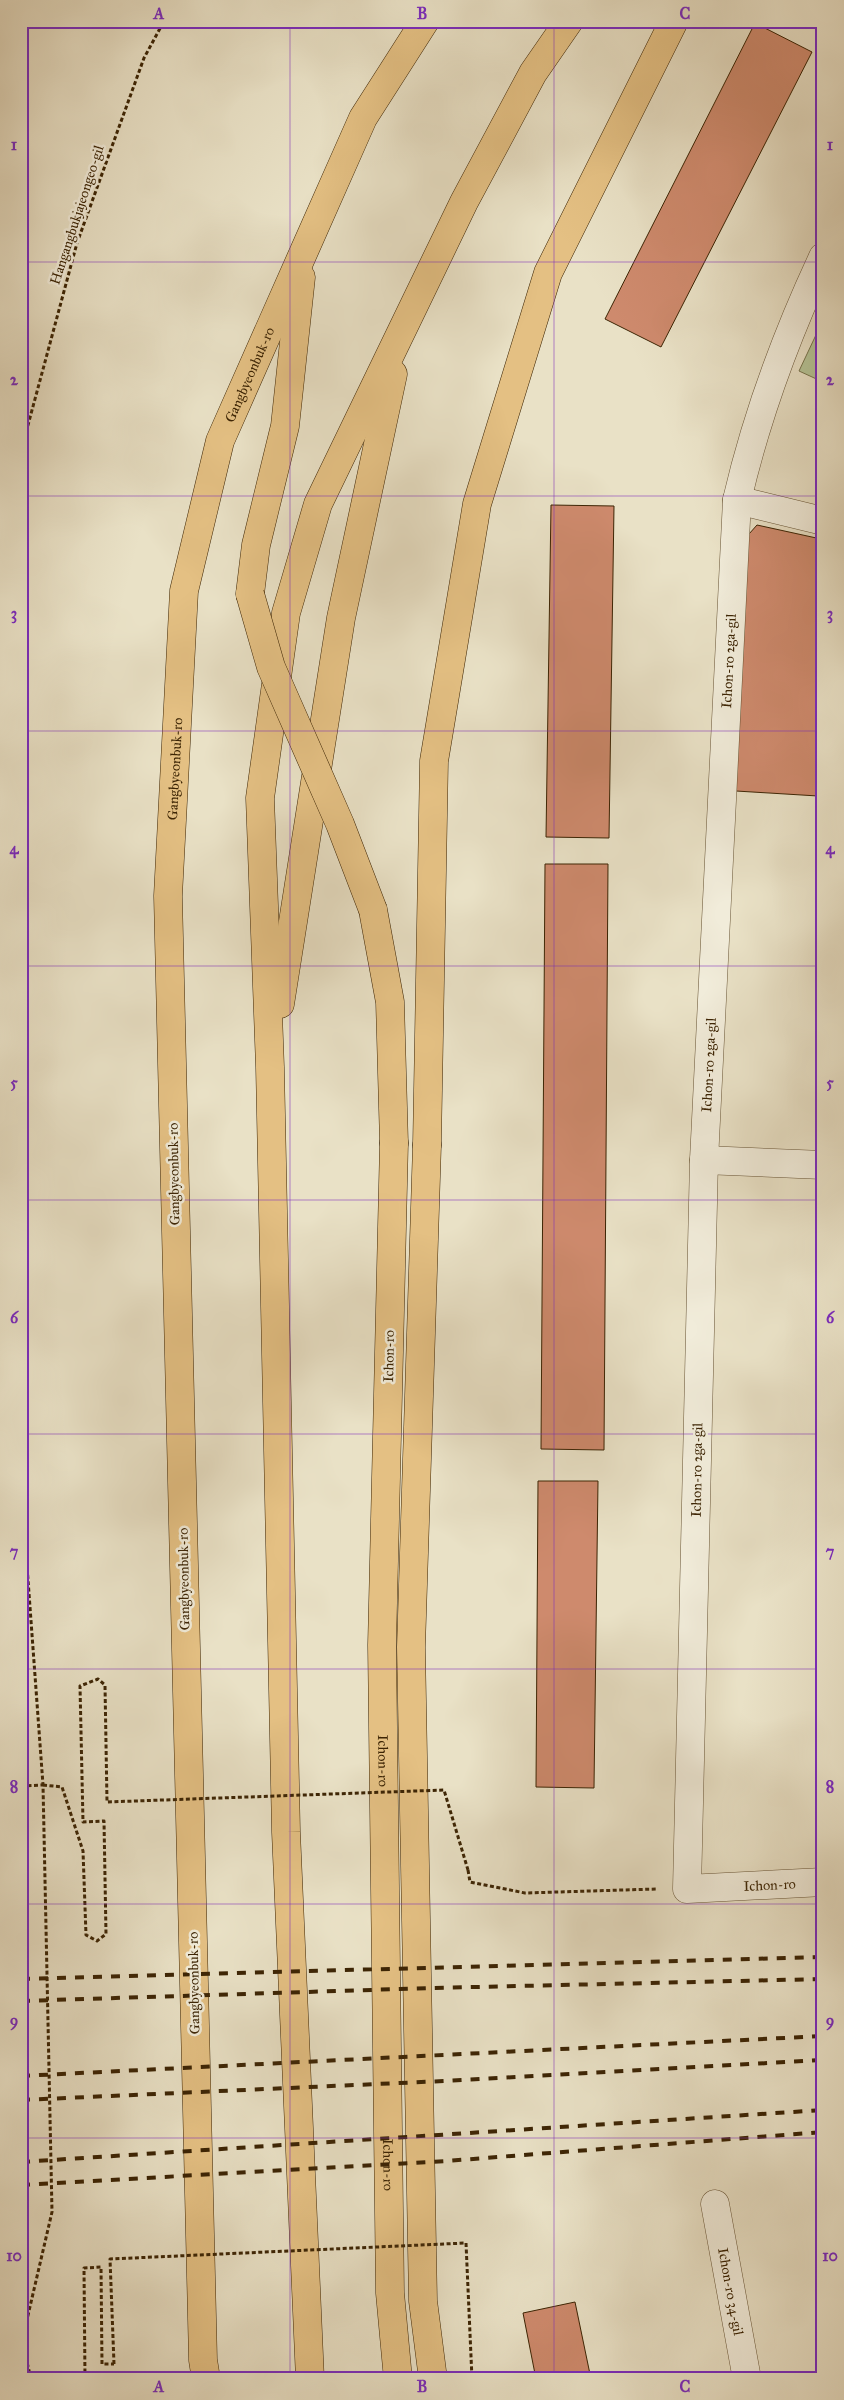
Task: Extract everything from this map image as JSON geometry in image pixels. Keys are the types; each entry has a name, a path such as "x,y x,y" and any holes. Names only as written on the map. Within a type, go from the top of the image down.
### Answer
{"main road":[{"name":"Gangbyeonbuk-ro","path":"203,2372 168,896 184,591 220,441 363,118 425,21"},
{"path":"310,2379 286,1832 270,1067 260,798 286,613 318,504 464,202 533,73 569,21"},
{"name":"Ichon-ro","path":"432,2379 423,2301 411,1647 426,1145 434,761 477,504 548,273 674,21"},
{"name":"Ichon-ro","path":"303,250 285,426 256,546 250,594 271,667 340,824 373,910 390,1002 394,1143 382,1645 390,2293 398,2379"},
{"path":"270,1067 341,618 401,334"}],"street":[{"name":"Ichon-ro 2ga-gil","path":"687,1889 704,1160 737,500 746,459 800,306 823,257"},
{"path":"737,500 823,521"},
{"path":"704,1160 823,1165"},
{"name":"Ichon-ro","path":"687,1889 823,1882"},
{"name":"Ichon-ro 34-gil","path":"715,2204 747,2379"}],"path":[{"name":"Hangangbukjajeongeo-gil","path":"21,452 77,243 144,58 164,21"},
{"path":"21,1484 43,1786 52,2212 22,2341 31,2379"},
{"path":"21,1786 62,1787 83,1851 86,1935 97,1941 106,1934 104,1821 83,1822 80,1686 98,1679 105,1686 107,1802 444,1790 470,1882 526,1892 687,1889"},
{"path":"85,2379 84,2268 101,2267 102,2364 114,2364 110,2259 466,2243 472,2379"}],"green space":[{"path":"823,320 823,382 799,371"}],"building":[{"path":"755,23 812,52 661,347 605,319"},
{"path":"551,505 614,506 609,838 546,837"},
{"path":"757,525 821,539 818,796 736,791 741,543"},
{"path":"545,864 608,864 604,1450 541,1449"},
{"path":"538,1481 598,1481 594,1788 536,1787"},
{"path":"575,2302 591,2379 536,2379 523,2313"}],"railway":[{"path":"21,1979 823,1957"},
{"path":"21,2001 432,1988 823,1979"},
{"path":"21,2076 823,2036"},
{"path":"21,2100 444,2081 823,2060"},
{"path":"21,2162 823,2110"},
{"path":"21,2185 446,2161 823,2132"}]}
